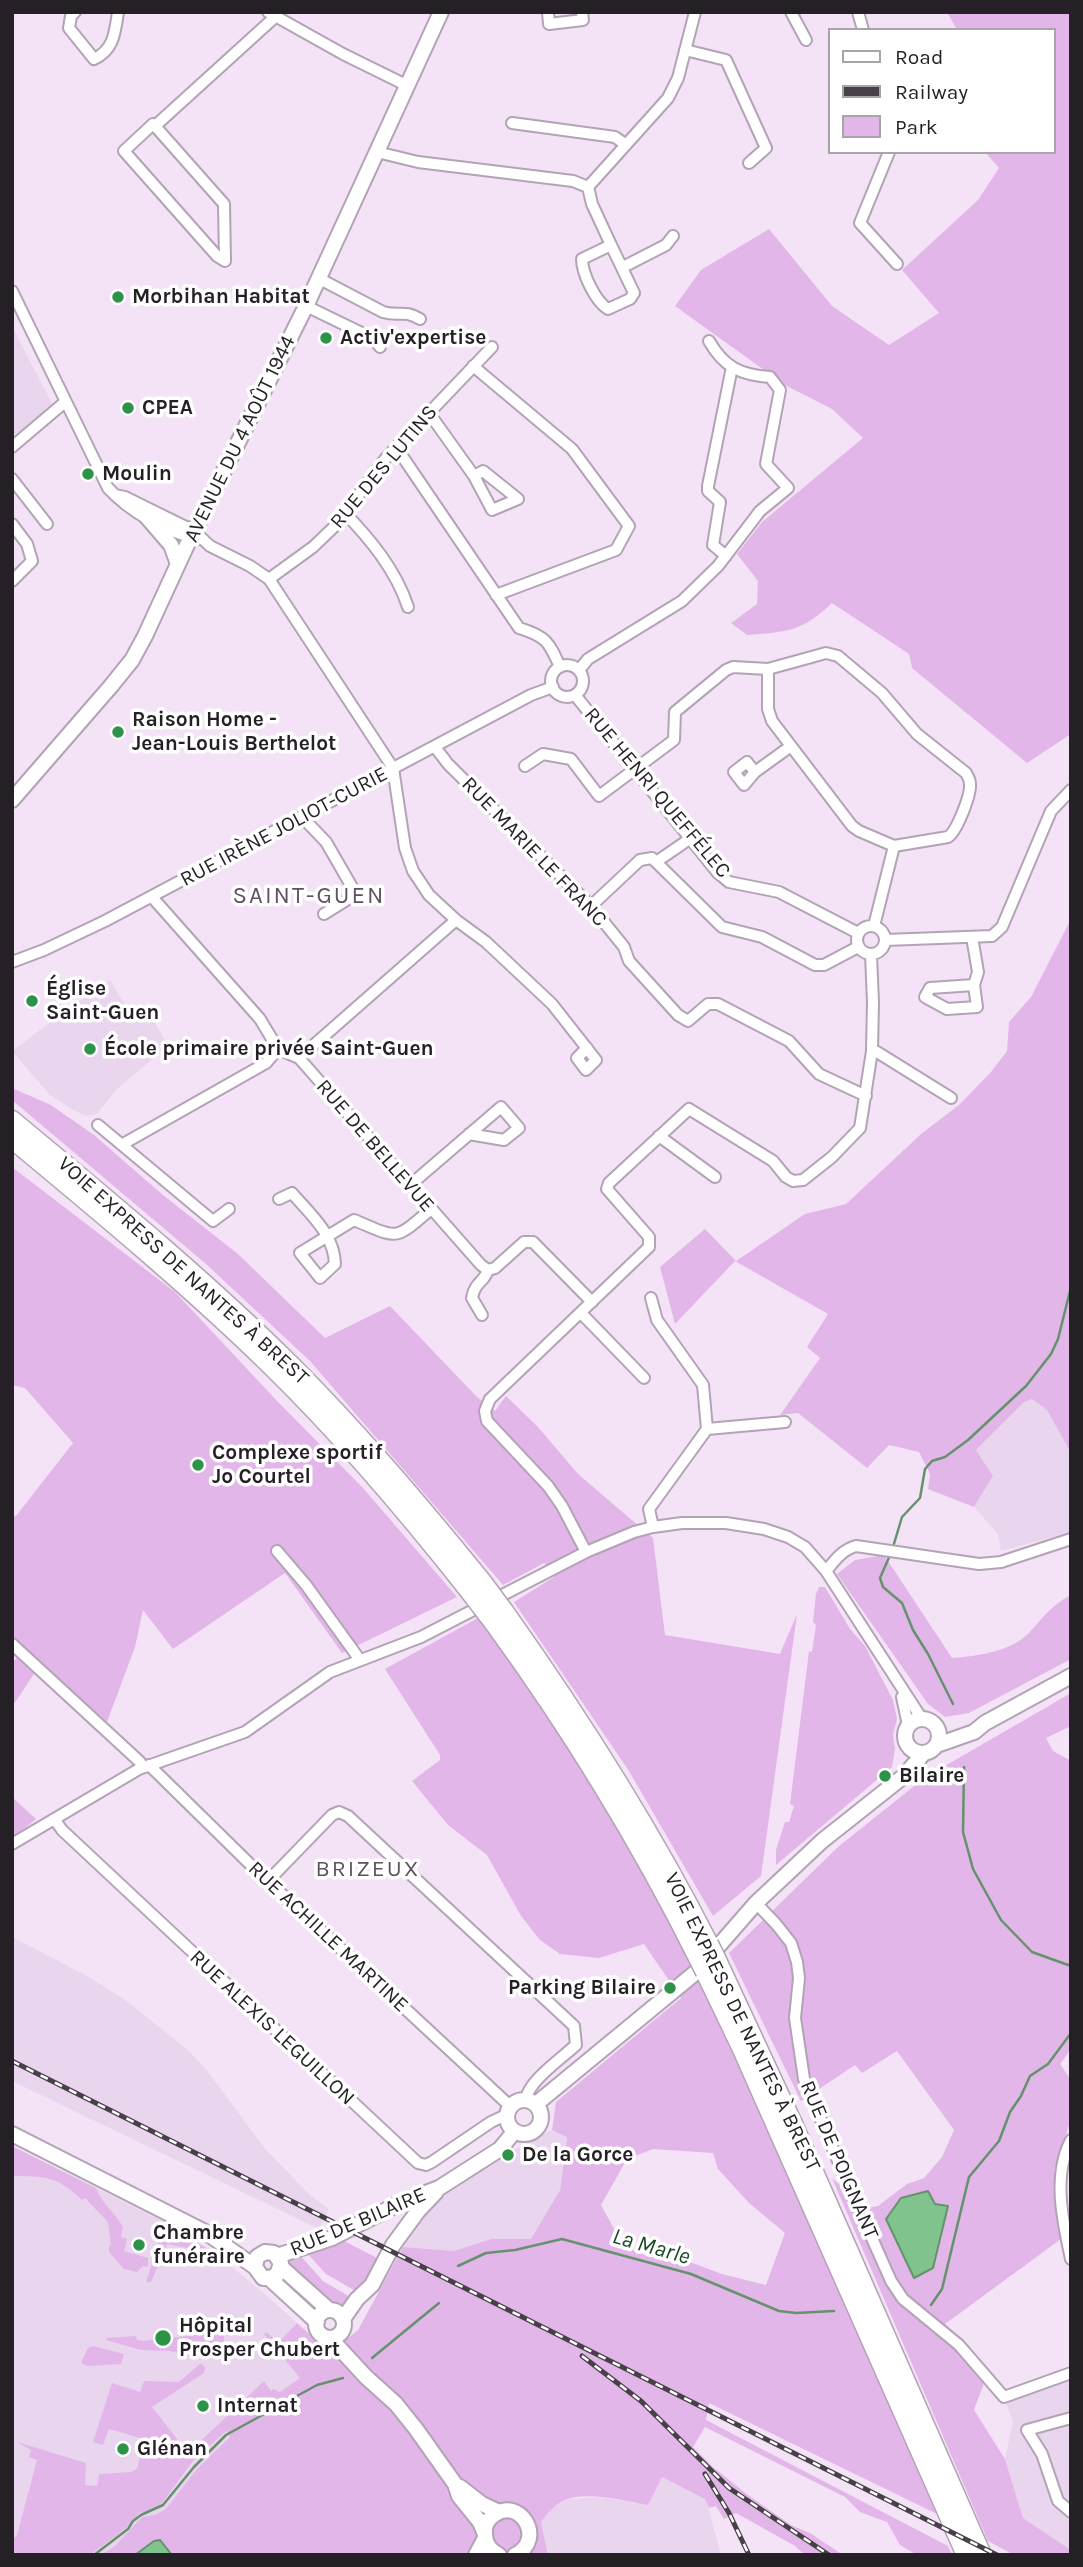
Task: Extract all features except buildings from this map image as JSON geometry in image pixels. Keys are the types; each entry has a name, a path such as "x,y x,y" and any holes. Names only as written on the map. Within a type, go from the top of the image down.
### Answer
{"highway":[{"name":"VOIE EXPRESS DE NANTES À BREST","path":"12,1120 135,1223 286,1360 384,1465 477,1588"},
{"name":"VOIE EXPRESS DE NANTES À BREST","path":"12,1139 144,1250 268,1364 375,1476 477,1588 500,1609 611,1768 668,1867 741,2047 965,2555"},
{"name":"VOIE EXPRESS DE NANTES À BREST","path":"707,1958 794,2126 982,2555"}],"street":[{"path":"75,12 71,16 69,28 94,59 103,55 113,42 118,12"},
{"name":"AVENUE DU 4 AOÛT 1944","path":"12,800 132,660 306,306 441,12"},
{"path":"548,12 549,24 583,20 582,12"},
{"path":"588,187 668,98 678,78 695,12"},
{"path":"791,12 806,40"},
{"path":"155,126 224,204 225,261 216,256 124,151 153,124 155,126 272,15 408,86"},
{"path":"685,50 726,60 766,148 749,163"},
{"path":"512,123 615,137 626,145"},
{"path":"377,152 418,162 573,181 588,187"},
{"path":"888,154 860,223 897,264"},
{"path":"588,187 592,204 623,267 634,293 629,299 608,309 600,304 582,266 582,259 611,244"},
{"path":"623,267 666,245 673,236"},
{"path":"318,278 383,312 390,314 407,311 420,318"},
{"path":"12,291 108,488 146,516 195,536"},
{"path":"306,306 374,339 380,347"},
{"path":"579,670 588,659 682,601 705,581 760,511 788,488 766,464 780,390 769,377 743,374 732,367 717,356 709,341"},
{"name":"RUE DES LUTINS","path":"268,579 313,547 336,525 396,447 492,347"},
{"path":"473,366 572,449 629,526 616,550 496,595"},
{"path":"726,556 713,544 720,502 708,491 708,486 732,367"},
{"path":"12,447 65,401"},
{"path":"429,413 474,476"},
{"path":"396,447 519,628 546,640 560,667"},
{"path":"12,479 47,524"},
{"path":"115,495 131,500 268,579 393,768 405,848 413,871 429,895 456,920 486,942 552,1004 587,1048"},
{"path":"344,512 387,564 408,607"},
{"path":"146,516 164,536 178,564"},
{"path":"12,524 27,544 32,561 12,581"},
{"path":"525,766 543,754 571,759 599,796 674,740 675,712 726,670 733,667 768,669 826,653 838,656 882,693 917,734 966,773 971,781 970,789 955,832 948,837 894,846 852,826 772,721 768,709 768,669"},
{"path":"570,665 579,670 583,683 575,695 560,695 553,688 552,678 560,667 570,665"},
{"name":"RUE IRÈNE JOLIOT-CURIE","path":"12,962 44,950 152,897 531,695 553,688"},
{"name":"RUE HENRI QUEFFÉLEC","path":"575,695 718,873 729,883 779,892 858,933"},
{"path":"755,772 791,746"},
{"name":"RUE MARIE LE FRANC","path":"435,747 448,764 591,906 624,947 629,961 678,1015 688,1021 708,1004 718,1004 789,1041 819,1074 866,1096"},
{"path":"885,940 992,936 1002,927 1051,811 1069,793"},
{"path":"302,817 326,842 356,894 324,914"},
{"path":"656,862 691,838"},
{"path":"874,926 894,846"},
{"path":"591,906 640,860 652,858 722,927 762,937 815,965 824,965 858,947"},
{"path":"123,1144 266,1063 278,1049 260,1018 152,897"},
{"path":"299,1058 456,920"},
{"path":"874,926 882,931 885,940 883,948 872,955 863,953 858,947 858,933 865,927 874,926"},
{"path":"972,937 978,972 974,985"},
{"path":"586,1552 562,1506 548,1486 487,1421 485,1411 490,1399 649,1247 649,1237 607,1189 609,1183 689,1109 773,1161 786,1177 793,1181 803,1180 832,1157 860,1128 872,1051 872,955"},
{"name":"RUE DE BELLEVUE","path":"278,1049 299,1058 430,1210 488,1270"},
{"path":"872,1051 951,1098"},
{"path":"98,1125 213,1221 229,1209"},
{"path":"409,1186 469,1134"},
{"path":"659,1136 715,1177"},
{"path":"279,1199 292,1193 328,1236 354,1220 391,1235 402,1234 430,1210"},
{"path":"482,1315 472,1298 474,1286 487,1275 488,1270 495,1268 524,1242 529,1241 592,1302"},
{"path":"651,1298 657,1320 703,1385 707,1429 649,1509 653,1527"},
{"path":"581,1313 644,1378"},
{"path":"707,1429 785,1422"},
{"path":"12,1844 146,1766 245,1732 330,1672 500,1609 586,1552 653,1527 726,1523 788,1537 805,1547 826,1571 898,1684 915,1722"},
{"path":"826,1571 848,1548 866,1546 979,1564 1001,1562 1071,1539"},
{"path":"276,1551 306,1585 360,1660"},
{"name":"RUE ACHILLE MARTINE","path":"12,1644 146,1766 508,2111"},
{"path":"937,1745 974,1732 985,1723 1071,1676"},
{"path":"897,1780 907,1745 904,1735 915,1722 931,1722 937,1729 937,1745 932,1751 923,1754 914,1752 907,1745"},
{"path":"937,1729 966,1728 985,1723"},
{"path":"268,1881 332,1815 340,1812 348,1816 574,2026 576,2045 526,2093 531,2102 541,2119 538,2127 530,2134 521,2135 508,2126 508,2111 516,2101 531,2102 695,1973 756,1903 822,1841 912,1768 923,1754"},
{"name":"RUE ALEXIS LEGUILLON","path":"55,1820 81,1849 418,2163 426,2165 432,2162 508,2111"},
{"name":"RUE DE POIGNANT","path":"756,1903 791,1943 798,1970 795,2018 804,2079 866,2226 891,2280 903,2299 959,2345 1004,2396 1071,2373"},
{"name":"RUE DE BILAIRE","path":"279,2261 332,2238 400,2203 439,2188 500,2149 514,2132"},
{"path":"12,2134 166,2210 256,2262 261,2276 269,2278 317,2322 320,2333 330,2338 369,2378"},
{"path":"1071,2140 1065,2151 1061,2178 1061,2212 1071,2259"},
{"name":"RUE DE BILAIRE","path":"343,2324 357,2299 372,2285 393,2245 439,2188"},
{"path":"256,2262 270,2252 286,2273 329,2310 339,2313 352,2350 369,2378 410,2421 455,2484 459,2496 480,2522 490,2549 499,2555"},
{"path":"269,2278 277,2275 279,2261"},
{"path":"317,2322 321,2314 329,2310"},
{"path":"330,2338 338,2335 343,2324"},
{"path":"1071,2417 1027,2430 1042,2454 1058,2501 1071,2512"},
{"path":"455,2484 482,2504 499,2512 518,2514 525,2520 529,2528 526,2546 515,2555"},
{"path":"476,2555 489,2520 499,2512"}],"shaded area":[{"path":"12,326 52,404 12,440"},
{"name":"École primaire privée Saint-Guen","path":"110,980 129,1012 144,1003 168,1046 117,1089 97,1114 86,1116 49,1094 12,1051"},
{"path":"1032,1399 1047,1409 1071,1453 1071,1532 1001,1551 998,1534 974,1507 993,1476 976,1450 1023,1402"},
{"path":"12,1937 89,1977 128,2002 188,2050 206,2069 266,2150 311,2196 329,2209 319,2229 12,2081"},
{"path":"551,2130 567,2136 560,2190 531,2239 491,2239 454,2251 403,2247 427,2206 522,2145"},
{"name":"Hôpital Prosper Chubert","path":"12,2146 180,2230 215,2253 361,2381 445,2555 12,2555"},
{"path":"928,2191 935,2204 948,2206 933,2268 914,2278 886,2219 901,2198"},
{"path":"1071,2378 1071,2550 1023,2518 1005,2459 1013,2421 1005,2401"},
{"path":"662,2477 706,2499 721,2555 548,2555 541,2522 552,2508 567,2499 598,2497 647,2504"},
{"path":"160,2540 172,2555 135,2555 154,2541"}],"green space":[{"path":"947,12 1071,12 1071,734 1027,763 912,668 909,654 832,603 812,620 783,631 747,635 731,623 757,604 758,581 737,554 762,522 863,438 832,409 785,385 675,306 701,270 769,229 832,306 889,345 939,313 902,270 978,200 999,168 987,154 1055,154 1055,28 956,28"},
{"path":"1071,919 1071,1453 1047,1410 1032,1399 1024,1402 976,1450 993,1476 974,1507 928,1489 930,1474 919,1452 889,1445 867,1468 798,1413 780,1415 820,1358 807,1347 828,1314 735,1261 675,1324 660,1267 705,1229 736,1261 805,1214 846,1204 921,1134 959,1105 991,1072 1007,1051 1009,1022 1031,997"},
{"path":"12,1088 51,1105 94,1135 163,1195 238,1254 325,1338 390,1306 477,1397 495,1411 506,1396 538,1427 578,1474 653,1538 665,1635 780,1654 797,1614 761,1876 713,1916 629,1771 514,1602 554,1577 544,1563 503,1585 310,1361 206,1264 12,1100"},
{"name":"Complexe sportif Jo Courtel","path":"12,1167 175,1292 363,1488 457,1597 342,1653 285,1573 173,1649 143,1610 135,1647 107,1722 12,1636 12,1516 16,1516 73,1443 25,1388 12,1385"},
{"path":"884,1555 952,1658 983,1654 1013,1644 1071,1595 1071,1659 969,1713 945,1717 928,1704 837,1574 855,1560"},
{"path":"819,1587 825,1587 850,1629 865,1646 893,1700 897,1719 893,1735 895,1749 892,1767 776,1865 776,1850 785,1822 789,1822 794,1806 790,1804"},
{"path":"478,1618 589,1778 645,1872 726,2032 802,2200 937,2514 709,2403 706,2420 948,2546 952,2555 917,2555 900,2545 887,2522 860,2512 845,2497 705,2427 693,2447 713,2467 791,2525 810,2533 843,2555 805,2555 795,2546 736,2513 724,2519 716,2506 709,2508 705,2499 662,2477 648,2505 584,2496 558,2504 541,2522 548,2555 101,2555 115,2546 142,2517 155,2515 166,2509 196,2470 230,2437 226,2431 192,2462 162,2503 153,2510 139,2513 126,2528 90,2555 12,2555 12,2541 17,2535 37,2460 29,2457 31,2450 17,2442 86,2463 85,2485 97,2486 99,2474 131,2472 137,2469 144,2439 109,2429 103,2445 93,2442 112,2383 140,2392 144,2381 179,2382 201,2363 205,2368 204,2373 152,2407 188,2453 264,2381 271,2391 273,2389 280,2392 300,2378 264,2334 266,2332 279,2342 297,2323 330,2353 358,2330 403,2247 454,2251 491,2239 531,2239 560,2190 567,2137 552,2130 556,2102 681,1998 644,1944 599,1958 560,1954 540,1940 521,1916 487,1855 448,1825 412,1781 440,1760 440,1755 385,1669","holes":["653,2149 713,2153 718,2169 749,2203 785,2233 766,2285 722,2274 658,2250 646,2256 623,2245 601,2205 627,2159"]},
{"path":"17,1658 34,1674 12,1707 12,1662"},
{"path":"1071,1693 1071,1726 1046,1738 1053,1751 1071,1761 1071,2049 1060,2064 1071,2080 1071,2119 1054,2171 1061,2239 945,2324 989,2370 974,2410 1005,2459 1023,2518 1071,2550 1071,2555 1014,2555 988,2541 832,2178 866,2208 878,2206 907,2184 924,2178 942,2157 954,2130 897,2051 862,2073 855,2065 801,2101 729,1953 838,1847 924,1778","holes":["928,2192 935,2204 948,2206 933,2267 914,2278"]},
{"path":"12,1797 36,1819 12,1839"},
{"path":"12,2146 96,2188 123,2227 121,2237 127,2239 124,2251 148,2258 148,2267 143,2266 137,2272 124,2269 109,2252 111,2245 108,2222 85,2198 82,2200 65,2186 50,2179 12,2176"},
{"path":"160,2221 215,2253 217,2259 208,2252 167,2244 151,2282 146,2282 161,2234 156,2232"},
{"path":"344,2241 381,2260 359,2293 326,2274 305,2251"},
{"path":"298,2253 323,2281 352,2298 345,2311 326,2303 289,2267 285,2257"},
{"path":"204,2334 224,2335 224,2354 216,2358 141,2350 106,2340 136,2336 137,2340 143,2341"},
{"path":"93,2346 124,2354 121,2364 87,2366 81,2363 88,2348"}],"waterway":[{"path":"893,1547 902,1517 920,1498 925,1469 932,1461 945,1457 968,1440 1026,1386 1051,1354 1058,1339 1071,1287"},
{"path":"891,1553 880,1578 883,1587 902,1603 913,1630 953,1704"},
{"path":"964,1767 963,1832 973,1869 1001,1920 1032,1952 1071,1966"},
{"path":"931,2305 942,2289 969,2177 999,2141 1010,2112 1030,2076 1048,2064 1071,2033"},
{"name":"La Marle","path":"458,2266 486,2253 515,2250 562,2239 691,2274 779,2311 834,2311"},
{"name":"La Marle","path":"372,2358 439,2303"},
{"name":"La Marle","path":"94,2555 128,2529 141,2515 163,2505 194,2467 226,2435 317,2385 343,2378"}],"railway":[{"path":"12,2061 997,2555"},
{"path":"582,2356 641,2401 729,2488 829,2555"},
{"path":"705,2474 729,2513 749,2555"}],"place":[{"name":"Morbihan Habitat","path":"118,297"},
{"name":"Activ'expertise","path":"326,338"},
{"name":"CPEA","path":"128,408"},
{"name":"Moulin","path":"88,474"},
{"name":"Raison Home - Jean-Louis Berthelot","path":"118,732"},
{"name":"Église Saint-Guen","path":"32,1001"},
{"name":"École primaire privée Saint-Guen","path":"90,1049"},
{"name":"Complexe sportif Jo Courtel","path":"198,1465"},
{"name":"Bilaire","path":"885,1776"},
{"name":"Parking Bilaire","path":"670,1988"},
{"name":"De la Gorce","path":"508,2155"},
{"name":"Chambre funéraire","path":"139,2245"},
{"name":"Hôpital Prosper Chubert","path":"163,2338"},
{"name":"Internat","path":"203,2406"},
{"name":"Glénan","path":"123,2449"}],"district":[{"name":"SAINT-GUEN","path":"309,896"},
{"name":"BRIZEUX","path":"368,1869"}]}
